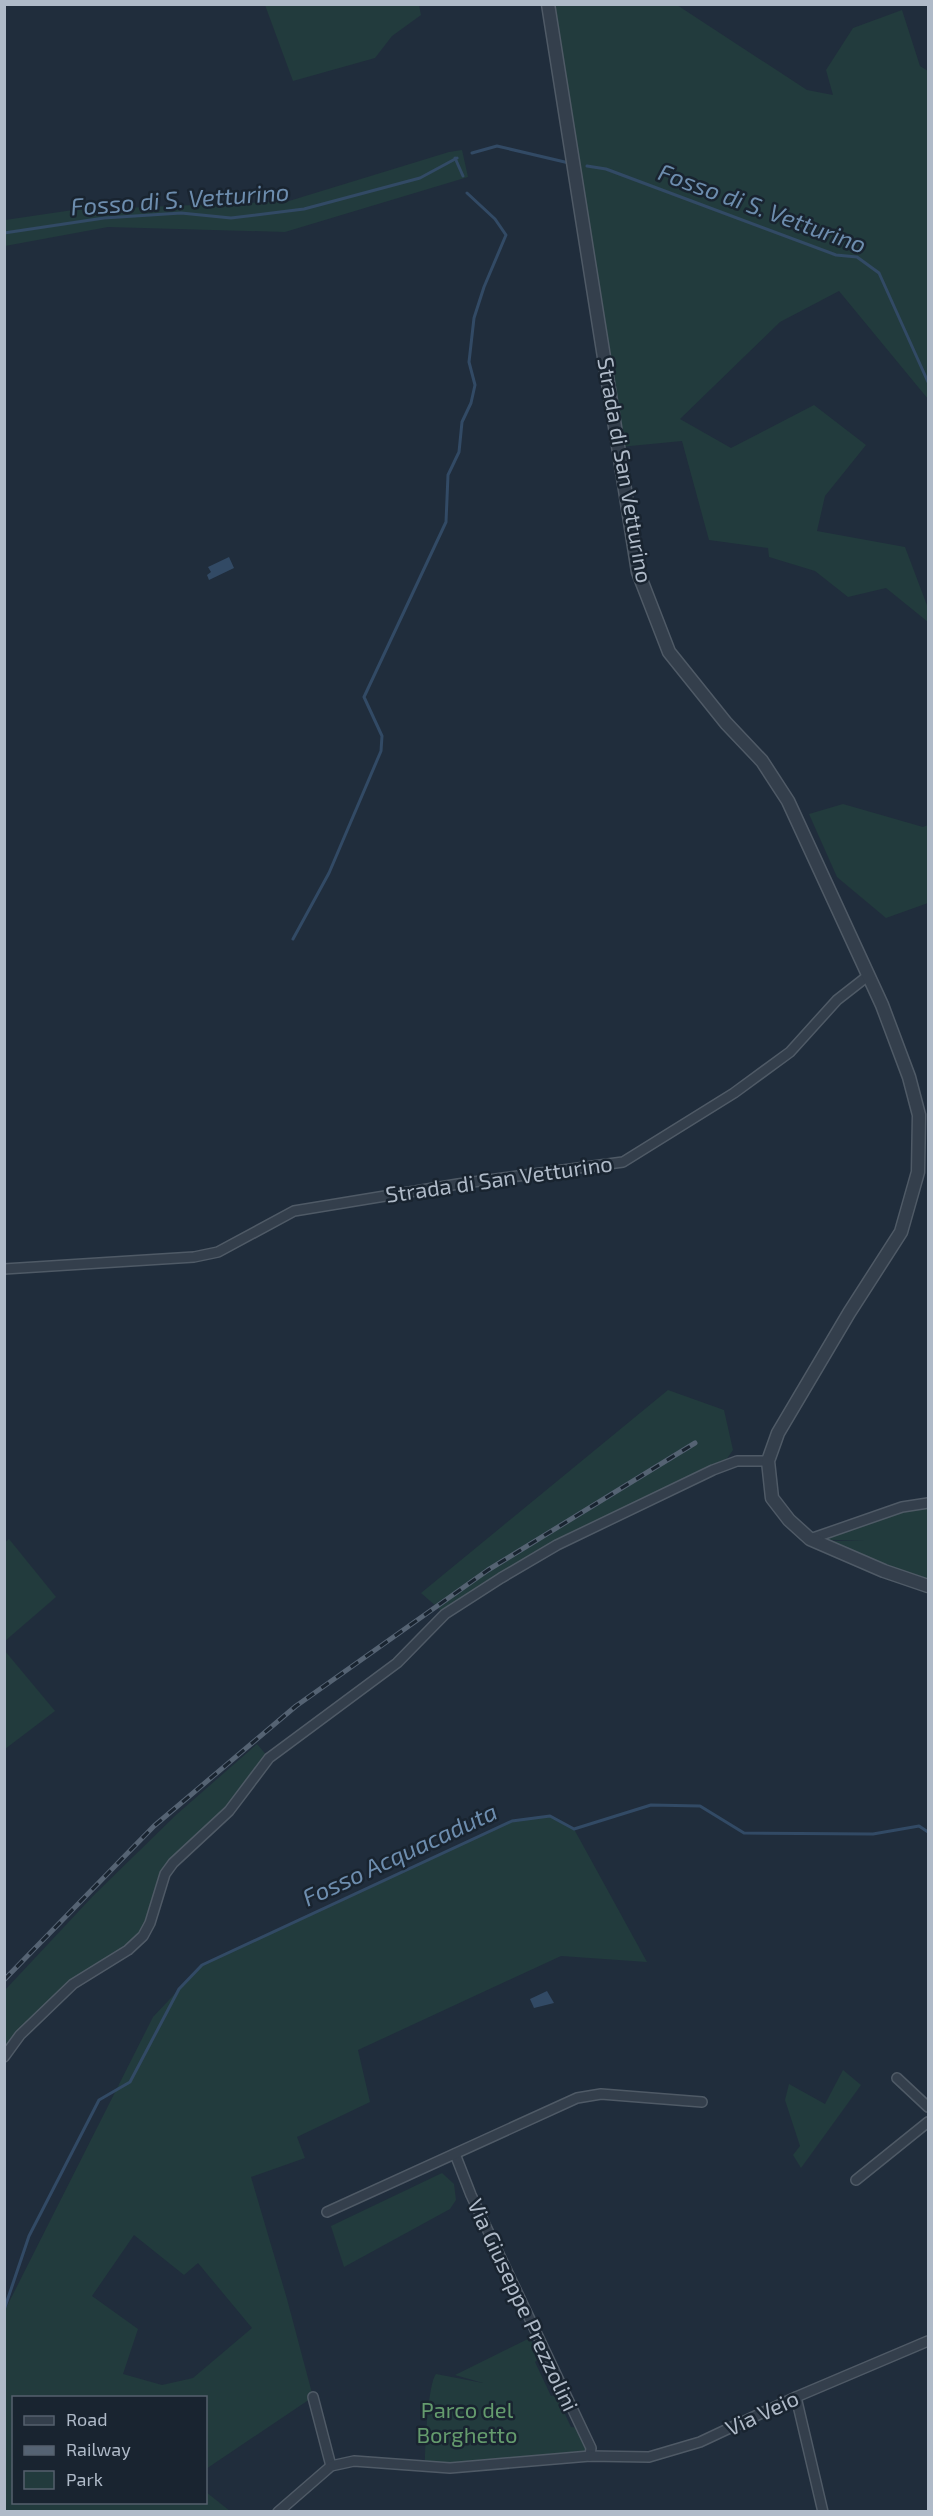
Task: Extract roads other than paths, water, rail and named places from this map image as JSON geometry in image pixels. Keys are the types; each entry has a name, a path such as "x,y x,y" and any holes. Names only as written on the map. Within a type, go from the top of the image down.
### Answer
{"street":[{"name":"Strada di San Vetturino","path":"4,1269 194,1257 218,1252 294,1211 458,1184 623,1162 734,1093 790,1052 837,1000 869,975 788,801 762,761 726,723 669,652 638,572 548,4"},
{"path":"869,975 909,1077 919,1115 918,1172 901,1233 778,1433 768,1461 772,1498 789,1520 810,1539 884,1571 928,1586"},
{"path":"4,2057 20,2035 74,1984 128,1950 143,1936 150,1923 165,1874 173,1863 229,1811 269,1758 397,1663 445,1614 557,1545 713,1470 737,1461 768,1461"},
{"path":"810,1539 902,1507 928,1503"},
{"path":"897,2078 928,2107"},
{"path":"327,2212 577,2098 601,2094 702,2102"},
{"path":"856,2180 928,2122"},
{"name":"Via Giuseppe Prezzolini","path":"454,2154 471,2195 591,2448 590,2456"},
{"name":"Via Veio","path":"331,2466 354,2461 450,2468 590,2456 649,2457 700,2442 796,2397 928,2340"},
{"path":"278,2511 331,2466 313,2397"},
{"path":"796,2397 824,2511"}],"water":[{"path":"229,557 234,568 209,580 207,575 211,572 208,567"},
{"path":"547,1991 554,2003 534,2008 530,1999"}],"waterway":[{"name":"Fosso di S. Vetturino","path":"472,153 497,146 569,163"},
{"path":"455,158 463,176"},
{"name":"Fosso di S. Vetturino","path":"4,233 104,218 181,213 231,218 304,209 420,178 457,158"},
{"name":"Fosso di S. Vetturino","path":"587,166 606,169 836,255 857,257 879,273 928,382"},
{"path":"293,939 329,873 381,751 382,736 364,697 446,522 448,475 459,452 462,422 471,403 475,385 469,362 474,318 484,287 506,235 495,219 467,193"},
{"name":"Fosso Acquacaduta","path":"4,2310 29,2236 99,2100 130,2082 179,1989 202,1965 512,1821 550,1816 574,1829 651,1805 700,1806 744,1833 873,1834 919,1826 928,1832"}],"railway":[{"path":"4,1980 154,1826 296,1706 488,1570 695,1443"}],"park label":[{"name":"Parco del Borghetto","path":"467,2422"}]}
